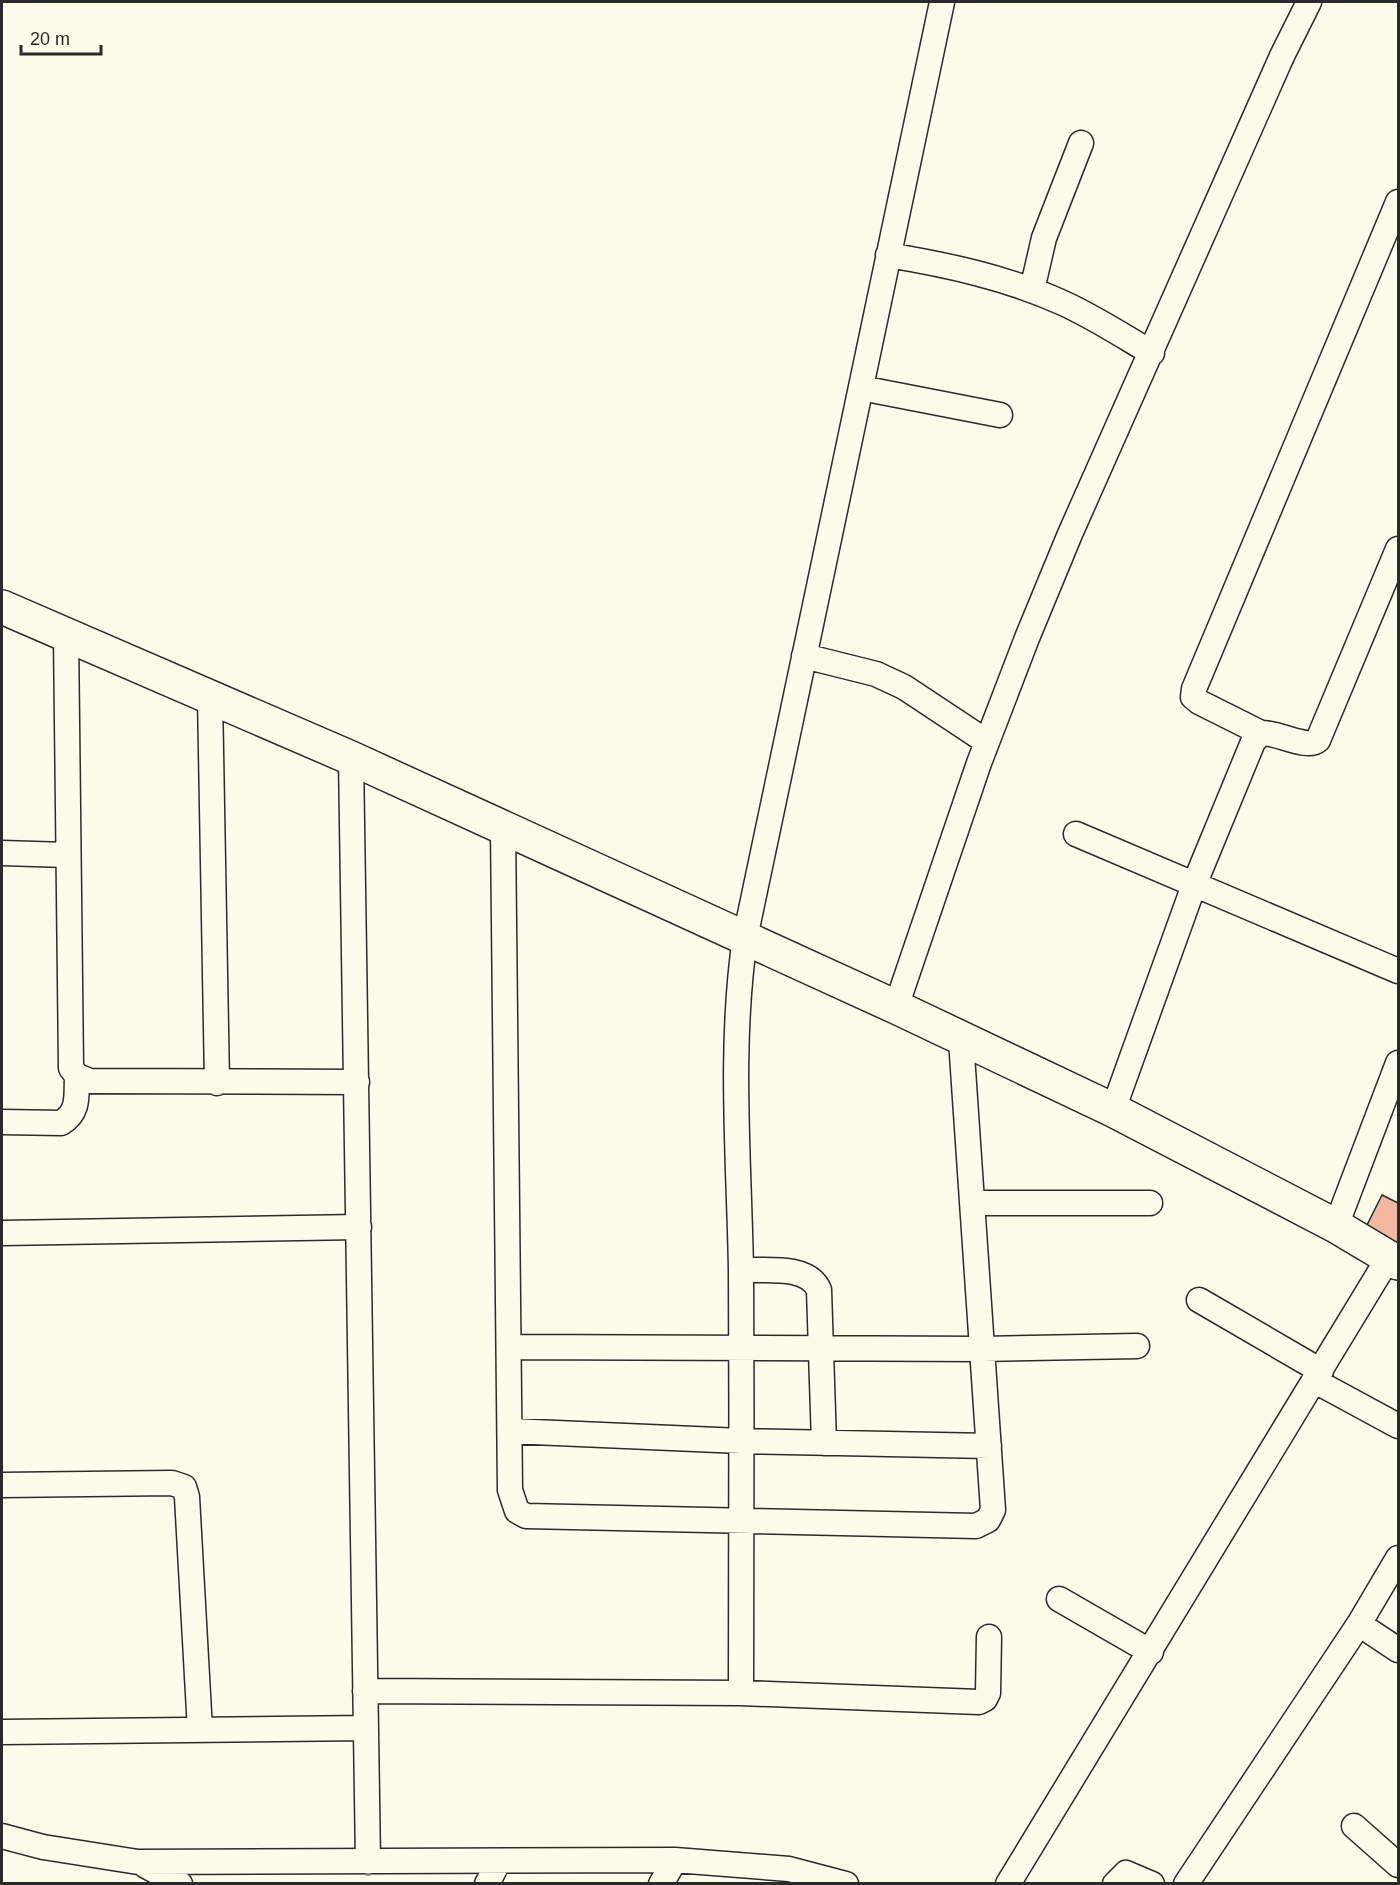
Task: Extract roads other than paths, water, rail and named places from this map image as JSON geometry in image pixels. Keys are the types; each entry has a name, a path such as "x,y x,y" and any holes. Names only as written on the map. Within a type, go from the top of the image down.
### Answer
{"street":[{"path":"741,1693 741,1270 736,1031 746,938 942,2"},
{"path":"896,1008 987,742 1070,534 1282,56 1310,2"},
{"path":"1032,290 1044,238 1081,142"},
{"path":"1396,216 1194,689 1194,697 1199,702 1261,733 1274,733 1307,745 1313,744 1317,740 1398,549"},
{"path":"888,255 937,263 1032,290 1064,303 1152,352"},
{"path":"861,388 1000,415"},
{"path":"2,607 351,758 896,1008 1113,1110 1336,1226 1394,1260 1318,1376 1008,1884"},
{"path":"2,1122 61,1123 75,1111 76,1076 69,1058 66,635"},
{"path":"804,656 876,674 904,687 987,742"},
{"path":"210,696 217,1083"},
{"path":"1113,1110 1194,885 1253,742 1261,733"},
{"path":"351,758 368,1862"},
{"path":"503,827 512,1502 517,1511 526,1516 976,1526 988,1520 993,1510 961,1040"},
{"path":"1076,834 1398,971"},
{"path":"2,853 67,855"},
{"path":"1336,1226 1398,1063"},
{"path":"76,1076 90,1081 357,1082"},
{"path":"972,1203 1150,1203"},
{"path":"2,1233 359,1227"},
{"path":"741,1270 804,1273 814,1279 819,1290 824,1443"},
{"path":"1199,1300 1398,1426"},
{"path":"509,1347 982,1349 1137,1346"},
{"path":"510,1431 741,1441 989,1446"},
{"path":"2,1485 172,1483 184,1488 187,1497 200,1730"},
{"path":"1186,1884 1359,1624 1398,1558"},
{"path":"1059,1599 1151,1652"},
{"path":"1359,1624 1398,1650"},
{"path":"365,1691 741,1693 979,1702 985,1699 988,1693 989,1637"},
{"path":"2,1732 366,1728"},
{"path":"1354,1826 1398,1865"},
{"path":"2,1836 43,1847 138,1862 675,1860 789,1869 840,1883"},
{"path":"661,1884 675,1860"},
{"path":"488,1884 499,1861"},
{"path":"138,1862 180,1884"},
{"path":"1115,1884 1126,1873 1152,1884"}]}
